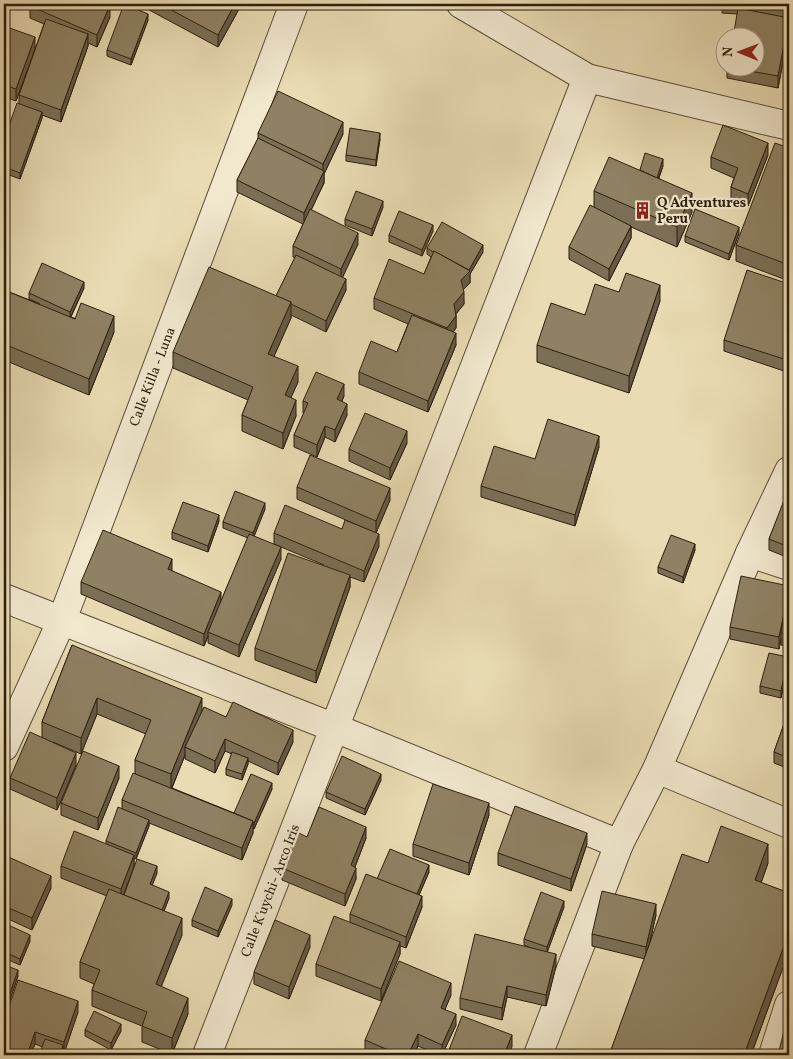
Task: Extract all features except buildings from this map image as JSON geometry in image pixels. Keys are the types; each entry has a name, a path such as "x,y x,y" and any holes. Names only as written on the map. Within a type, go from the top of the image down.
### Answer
{"street":[{"name":"Calle Killa - Luna","path":"4,747 62,620 294,4"},
{"path":"461,4 587,78 789,126"},
{"name":"Calle K'uychi- Arco Iris","path":"207,1055 336,728 587,78"},
{"path":"538,1055 619,844 657,769 750,553 789,471"},
{"path":"750,553 789,566"},
{"path":"4,598 336,728 619,844"},
{"path":"657,769 789,824"},
{"path":"773,1055 789,1005"}],"place":[{"name":"Q Adventures Peru","path":"643,211"}]}
